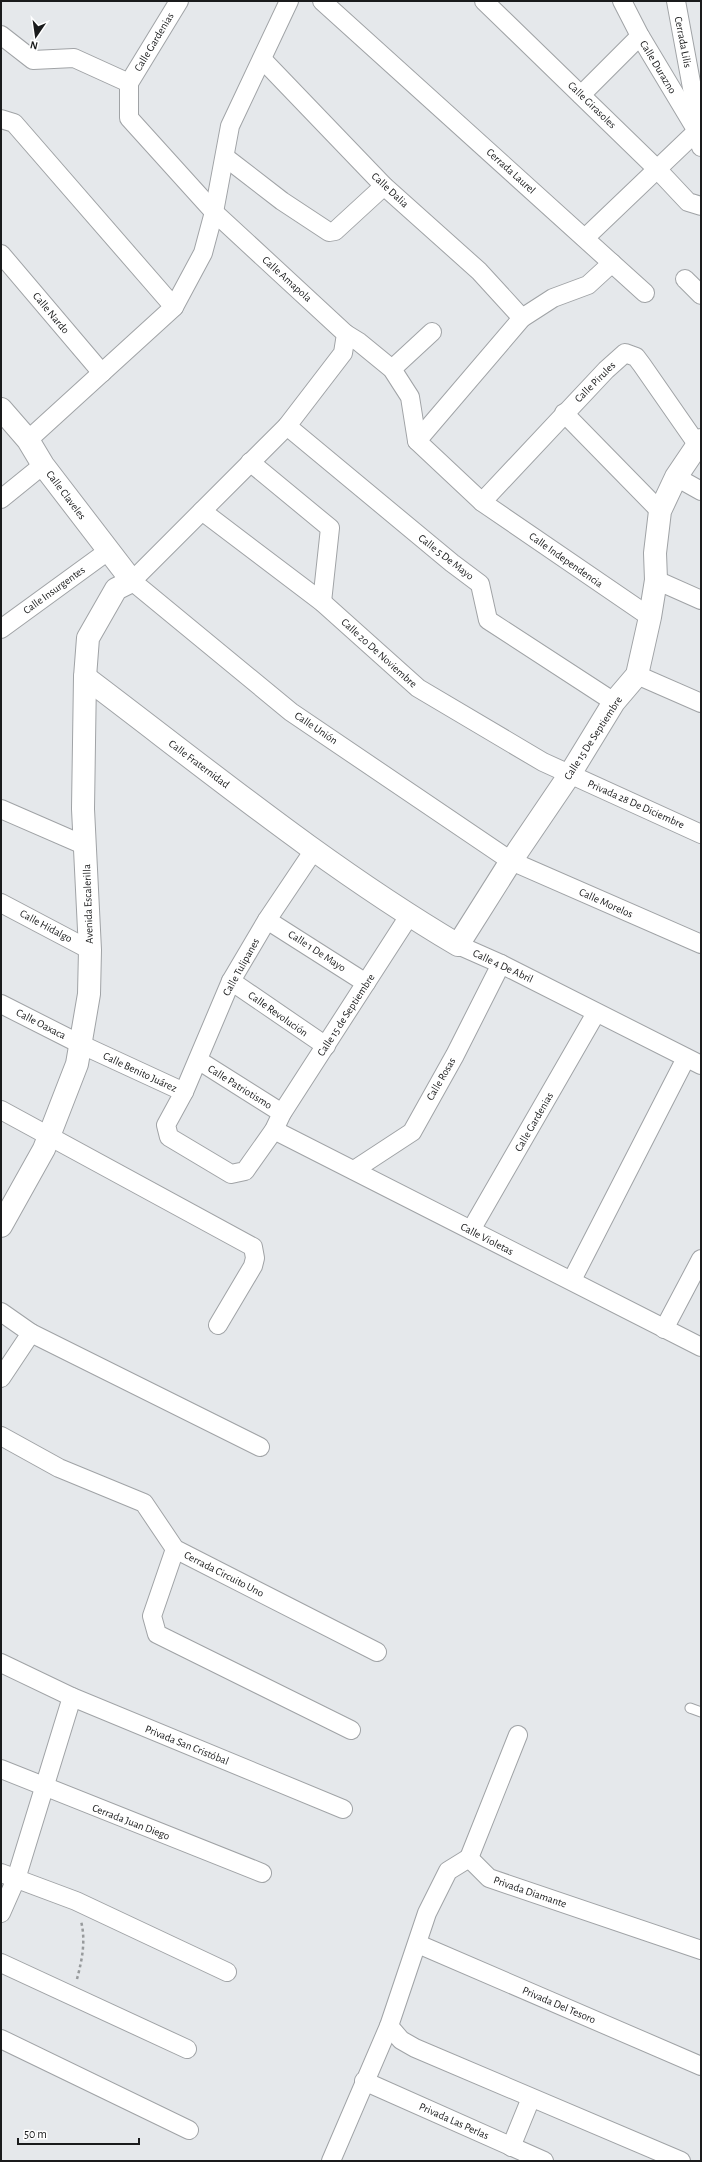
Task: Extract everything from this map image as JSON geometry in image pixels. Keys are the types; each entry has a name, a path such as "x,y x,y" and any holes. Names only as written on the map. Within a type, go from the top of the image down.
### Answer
{"street":[{"name":"Calle Gardenias","path":"129,83 179,1"},
{"path":"28,440 174,307 203,253 214,212 230,126 289,1"},
{"name":"Cerrada Laurel","path":"322,1 645,293"},
{"name":"Calle Girasoles","path":"484,1 657,169 688,202 701,206"},
{"name":"Calle Durazno","path":"622,1 640,36 699,139"},
{"name":"Cerrada Lilis","path":"676,1 697,115 699,139"},
{"path":"1,35 33,60 74,58 129,83"},
{"path":"581,95 640,36"},
{"name":"Calle Dalia","path":"262,59 384,186 479,271 522,318"},
{"name":"Calle Amapola","path":"129,83 129,118 214,212 346,334 360,342 392,370 410,396 417,441"},
{"path":"1,119 14,123 174,307"},
{"path":"585,238 657,169 699,139"},
{"path":"224,157 282,201 329,232 335,231 384,186"},
{"name":"Calle Nardo","path":"1,254 102,372"},
{"path":"417,441 522,318 554,298 588,285 612,263"},
{"path":"685,279 701,295"},
{"path":"392,370 432,332"},
{"path":"132,581 287,426 343,353 346,334"},
{"name":"Calle Pirules","path":"482,502 564,413 606,370 625,353 631,354 650,374 699,442"},
{"name":"Calle Claveles","path":"1,409 28,440 43,465 132,581"},
{"path":"564,413 660,511"},
{"name":"Calle 5 De Mayo","path":"287,426 452,563 480,584 488,620 614,702"},
{"name":"Calle Independencia","path":"417,441 482,502 650,617"},
{"name":"Calle 15 De Septiembre","path":"458,945 510,861 570,774 614,702 637,675 650,617 656,580 655,553 660,511 676,477 699,442"},
{"path":"250,462 330,528 322,602"},
{"path":"1,499 43,465"},
{"path":"676,477 701,491"},
{"name":"Calle 20 De Noviembre","path":"202,511 322,602 418,688 543,762 570,774"},
{"name":"Calle Insurgentes","path":"1,629 108,551"},
{"path":"656,580 701,600"},
{"name":"Avenida Escalerilla","path":"4,1214 44,1149 77,1064 89,994 90,950 83,809 85,677 88,638 116,589 132,581"},
{"name":"Calle Unión","path":"132,581 291,712 510,861"},
{"path":"637,675 701,703"},
{"name":"Calle Fraternidad","path":"85,677 314,850"},
{"name":"Privada 28 De Diciembre","path":"570,774 701,834"},
{"path":"1,809 86,846"},
{"name":"Calle 4 De Abril","path":"314,850 409,916 458,945 501,964 693,1062"},
{"name":"Calle Tulipanes","path":"184,1092 231,981 268,920 314,850"},
{"name":"Calle Morelos","path":"510,861 701,944"},
{"name":"Calle Hidalgo","path":"1,903 90,950"},
{"name":"Calle 15 de Septiembre","path":"282,1113 409,916"},
{"name":"Calle 1 De Mayo","path":"268,920 366,983"},
{"name":"Calle Rosas","path":"354,1170 412,1132 455,1055 501,964"},
{"name":"Calle Revolución","path":"231,981 326,1046"},
{"name":"Calle Oaxaca","path":"1,1004 80,1044"},
{"name":"Calle Gardenias","path":"471,1230 596,1013"},
{"name":"Calle Benito Juárez","path":"80,1044 184,1092 166,1125 169,1137 231,1174 245,1171 274,1130"},
{"name":"Calle Patriotismo","path":"198,1060 282,1113"},
{"path":"572,1280 693,1062"},
{"path":"1,1110 252,1247 255,1258 253,1266 218,1325"},
{"path":"274,1130 282,1113"},
{"name":"Calle Violetas","path":"274,1130 572,1280 701,1347"},
{"path":"664,1329 701,1259"},
{"path":"1,1312 31,1333 260,1447"},
{"path":"1,1378 31,1333"},
{"name":"Cerrada Circuito Uno","path":"1,1436 59,1468 144,1504 175,1549 377,1652"},
{"path":"175,1549 152,1616 157,1634 351,1730"},
{"name":"Privada San Cristóbal","path":"1,1663 72,1697 343,1809"},
{"path":"1,1913 9,1876 46,1788 72,1697"},
{"path":"331,2161 364,2081 390,2026 427,1913 448,1871 469,1858 518,1735"},
{"name":"Cerrada Juan Diego","path":"1,1769 262,1873"},
{"name":"Privada Diamante","path":"469,1858 489,1878 701,1950"},
{"path":"9,1876 76,1901 227,1972"},
{"name":"Privada Del Tesoro","path":"418,1944 701,2066"},
{"path":"1,1963 187,2049"},
{"path":"390,2026 401,2040 415,2048 682,2161"},
{"path":"1,2039 189,2130"},
{"name":"Privada Las Perlas","path":"364,2081 544,2161"},
{"path":"511,2146 531,2098"}],"lane":[{"path":"690,1708 701,1712"}],"path":[{"path":"73,1995 83,1959 84,1933 76,1901"}]}
